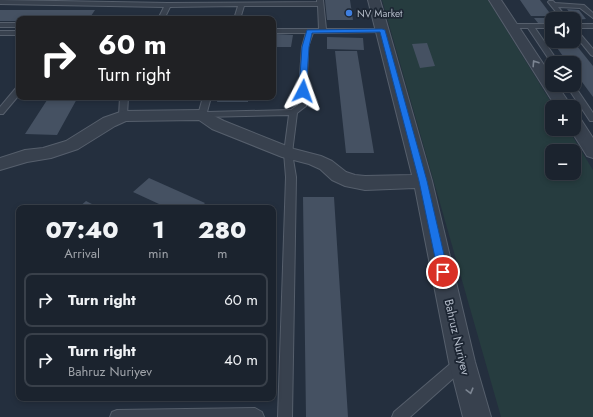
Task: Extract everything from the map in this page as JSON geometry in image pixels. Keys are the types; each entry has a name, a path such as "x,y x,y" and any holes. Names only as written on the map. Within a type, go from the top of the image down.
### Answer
{"street":[{"name":"Bahruz Nuriyev","path":"374,0 423,181 462,362 477,417"},
{"path":"495,0 560,100"},
{"path":"0,164 25,156 46,154 72,145 110,122 123,116 202,115 218,125 288,153 326,165 339,176 352,181 423,181"},
{"path":"581,133 593,152"}],"lane":[{"path":"0,2 241,5 320,2 323,31"},
{"path":"551,2 575,2 586,8 593,16"},
{"path":"551,2 559,12"},
{"path":"162,16 168,5"},
{"path":"239,16 241,5"},
{"path":"0,25 16,25"},
{"path":"512,26 545,26"},
{"path":"530,26 550,56"},
{"path":"581,26 593,26"},
{"path":"276,31 382,30"},
{"path":"205,100 202,115 293,112 302,106 306,47 310,31"},
{"path":"0,33 16,33"},
{"path":"581,39 593,54"},
{"path":"575,92 593,119"},
{"path":"0,112 16,93"},
{"path":"123,100 123,116"},
{"path":"285,417 291,177 288,153 293,112"},
{"path":"399,417 462,362"},
{"path":"117,417 255,415 257,417"}],"green space":[{"path":"382,0 488,0 550,100 545,100 545,136 572,136 577,144 545,144 545,180 581,180 581,150 593,170 593,417 501,417"}],"building":[{"path":"325,0 350,0 353,20 327,20"},
{"path":"520,0 540,0 549,12 545,12 545,16 531,16"},
{"path":"567,9 579,10 581,12 569,12"},
{"path":"0,10 95,10 91,16 16,16 16,21 0,21"},
{"path":"581,13 586,19 581,19"},
{"path":"534,18 545,18 545,23 538,23"},
{"path":"276,34 293,35 291,47 276,47"},
{"path":"327,37 363,38 364,50 327,49"},
{"path":"427,43 435,66 420,68 412,44"},
{"path":"557,48 579,48 593,66 593,97 581,81 581,56 563,56"},
{"path":"335,51 357,51 374,153 346,153"},
{"path":"47,100 76,100 57,135 25,134"},
{"path":"217,100 248,100 248,102 217,102"},
{"path":"149,178 205,203 203,205 158,205 159,204 133,192"},
{"path":"303,197 334,197 348,417 306,417"},
{"path":"86,201 94,205 81,205"}],"place":[{"name":"NV Market","path":"349,13"}],"route":[{"path":"303,91 306,47 310,31 382,30 423,181 443,272"}]}
